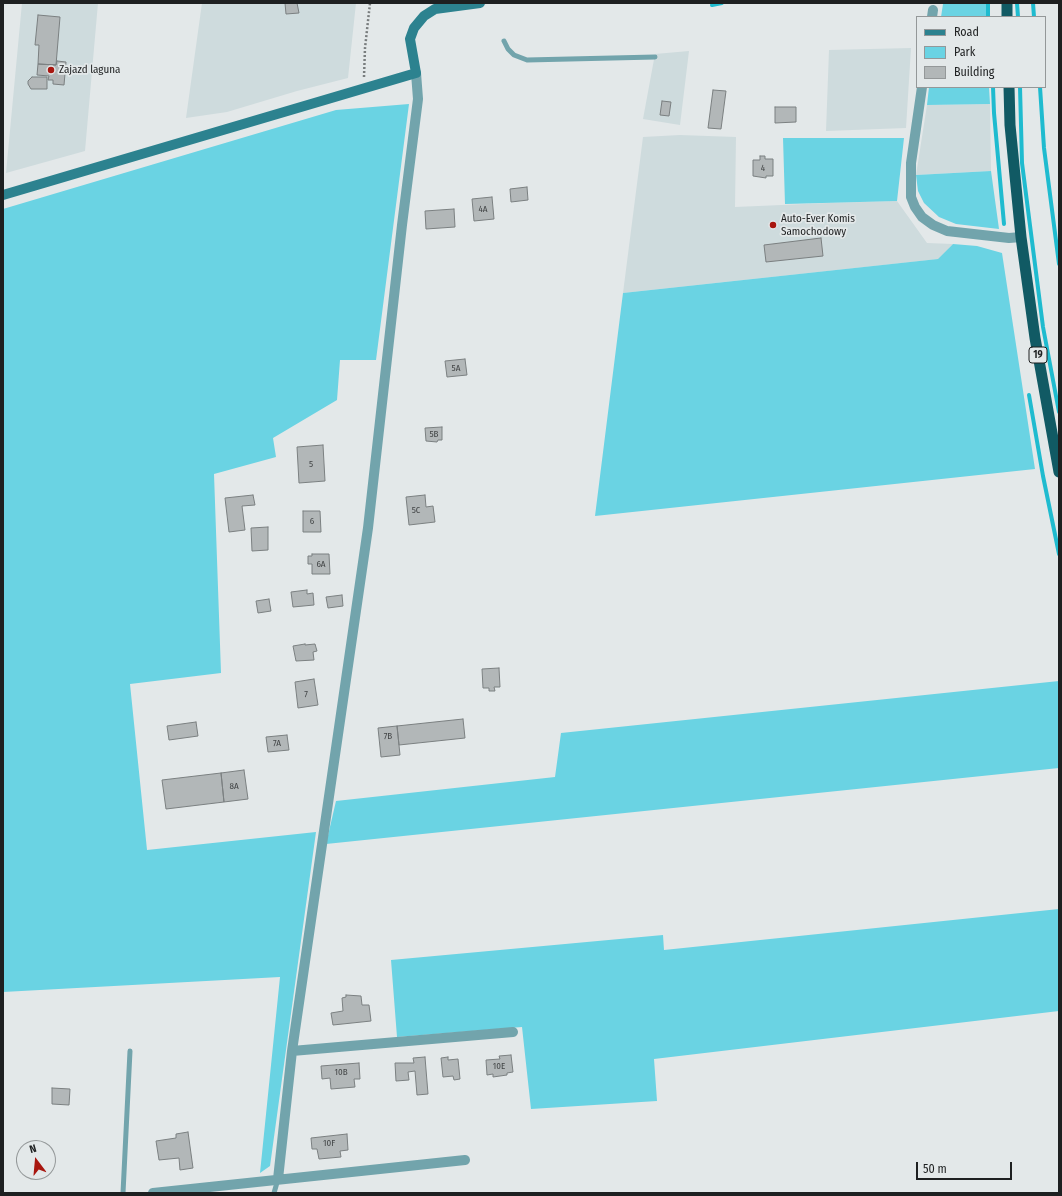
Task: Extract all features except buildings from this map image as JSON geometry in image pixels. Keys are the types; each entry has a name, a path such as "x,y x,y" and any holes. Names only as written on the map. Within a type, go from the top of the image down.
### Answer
{"highway":[{"path":"1007,3 1007,16"},
{"name":"19","path":"1009,88 1010,125 1021,237 1035,338 1059,472"}],"main road":[{"path":"3,195 416,73 410,39 414,28 424,16 435,10 480,3"}],"street":[{"path":"278,1179 292,1051 368,528 402,225 418,99 416,73"},
{"path":"922,88 911,163 911,197 915,207 922,216 933,225 947,231 1009,238 1021,237"},
{"path":"292,1051 513,1032"},
{"path":"154,1193 465,1160"}],"lane":[{"path":"504,42 514,55 527,60 655,57"},
{"path":"123,1193 130,1051"},
{"path":"274,1193 278,1179"}],"path":[{"path":"364,89 365,48 370,3"}],"shaded area":[{"path":"22,3 98,3 85,151 6,173"},
{"path":"202,3 356,3 348,78 297,91 227,112 186,118"},
{"path":"911,48 906,128 826,131 829,50"},
{"path":"689,51 680,125 643,119 655,54"},
{"path":"990,104 991,171 916,175 927,105"},
{"name":"Auto-Ever Komis Samochodowy","path":"680,135 736,137 735,207 897,201 927,243 953,244 939,259 623,293 643,137"}],"green space":[{"path":"987,3 987,16 941,16 943,4"},
{"path":"929,88 989,88 990,104 927,105"},
{"path":"409,104 376,360 340,360 337,400 273,438 276,457 214,474 221,673 130,684 147,850 316,832 270,1166 260,1173 280,977 3,992 3,209 336,110"},
{"path":"783,138 904,138 897,201 785,204"},
{"path":"991,171 999,229 956,224 939,217 924,203 918,191 916,175"},
{"path":"953,244 977,246 1002,253 1035,469 595,516 623,293 938,259"},
{"path":"1059,681 1059,768 326,844 336,801 555,777 561,733"},
{"path":"1059,909 1059,1011 654,1059 657,1101 531,1109 522,1027 397,1037 391,960 663,935 664,950"}],"waterway":[{"path":"712,5 722,3"},
{"path":"988,3 988,16"},
{"path":"1017,3 1018,16"},
{"path":"1033,3 1034,16"},
{"path":"993,88 1004,224"},
{"path":"1020,88 1022,163 1043,327 1059,412"},
{"path":"1040,88 1044,148 1059,264"},
{"path":"1029,395 1043,476 1059,554"}],"place":[{"name":"Zajazd laguna","path":"51,70"},
{"name":"Auto-Ever Komis Samochodowy","path":"773,225"}]}
